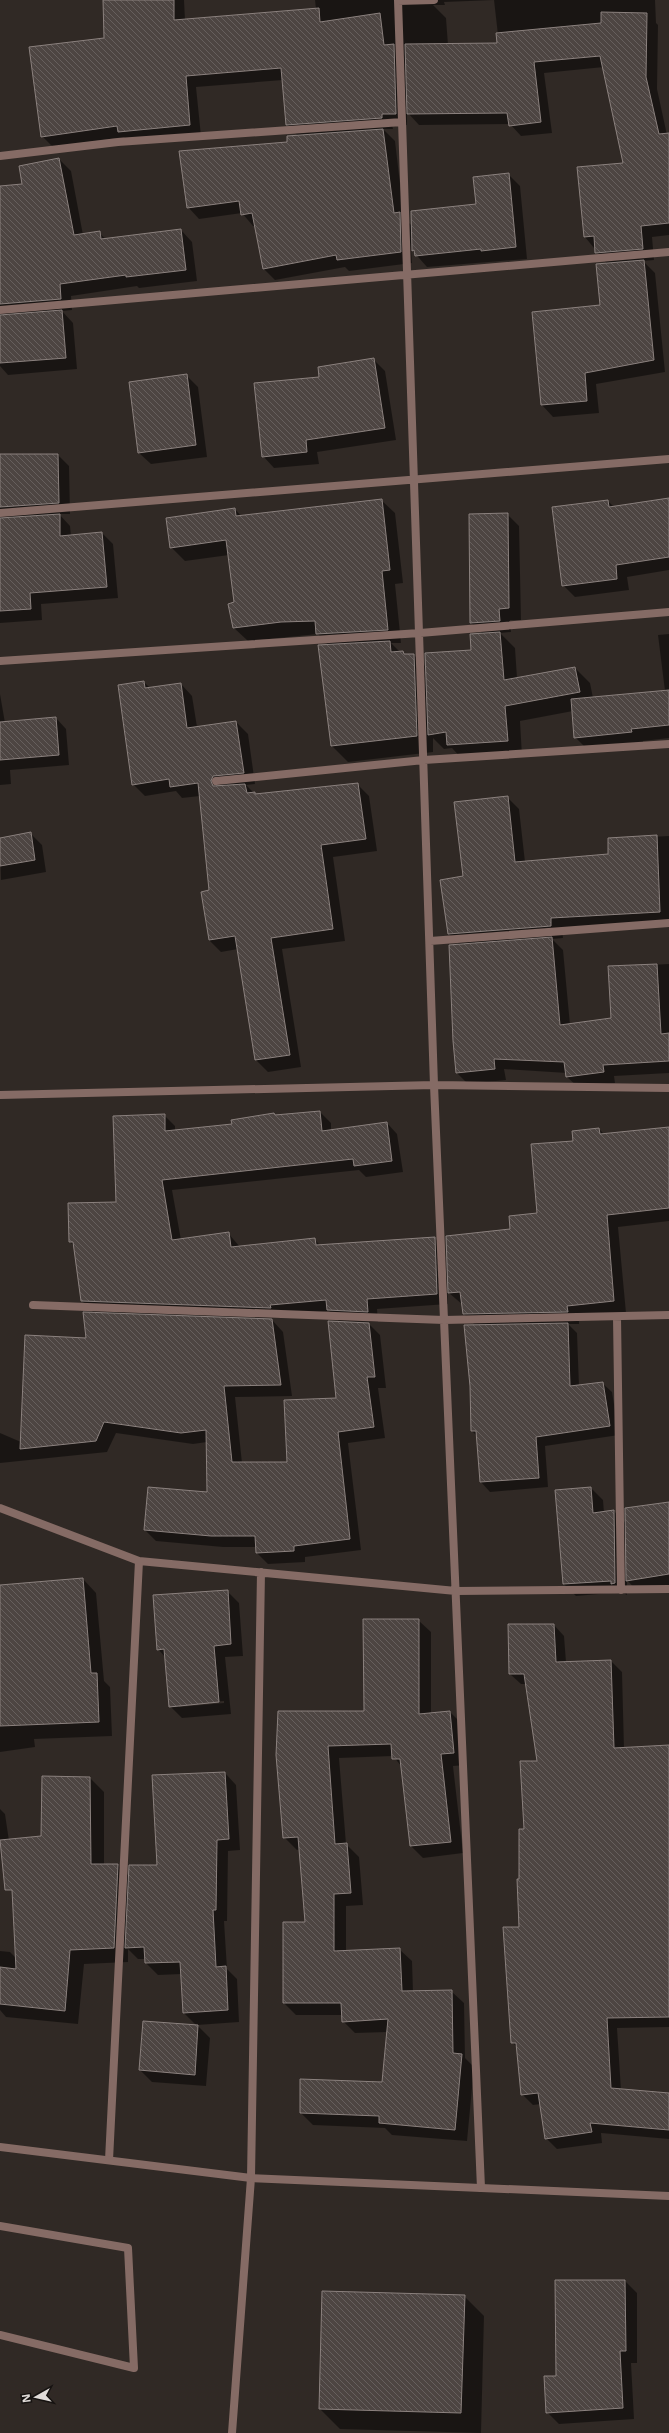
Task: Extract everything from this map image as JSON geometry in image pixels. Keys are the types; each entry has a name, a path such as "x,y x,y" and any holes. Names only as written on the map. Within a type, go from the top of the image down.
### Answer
{"street":[{"path":"434,0 398,1 434,1085 481,2188"},
{"path":"0,156 118,142 402,122"},
{"path":"0,310 669,252"},
{"path":"0,513 669,459"},
{"path":"0,661 420,633 669,612"},
{"path":"216,781 424,760 669,744"},
{"path":"430,941 669,923"},
{"path":"0,1095 434,1085 669,1088"},
{"path":"33,1305 444,1320 669,1315"},
{"path":"617,1316 621,1590"},
{"path":"0,1508 139,1561 456,1591 669,1589"},
{"path":"109,2160 139,1561"},
{"path":"232,2433 252,2178 261,1572"},
{"path":"0,2147 252,2178 669,2196"},
{"path":"0,2226 128,2248 134,2368 0,2335"}],"building":[{"path":"103,0 174,0 174,20 319,8 320,22 380,13 384,45 394,44 396,114 382,114 382,118 286,125 281,68 186,76 190,125 118,132 117,126 41,137 29,47 104,38"},
{"path":"601,12 647,13 646,77 659,134 669,133 669,223 641,226 643,249 595,253 594,236 584,237 577,167 623,163 600,56 534,62 541,122 509,126 507,113 407,114 405,44 497,43 496,33 601,23"},
{"path":"383,129 394,213 400,212 401,252 337,260 336,255 263,269 252,213 241,215 239,201 187,208 179,151 287,142 287,136"},
{"path":"59,158 74,235 100,231 101,239 181,229 186,270 126,277 126,275 60,284 61,299 0,304 0,186 22,184 19,166"},
{"path":"509,173 516,247 415,256 414,250 412,251 411,211 476,204 473,177"},
{"path":"644,260 654,360 585,373 587,401 541,405 532,312 600,305 596,264"},
{"path":"62,310 66,358 0,363 0,315"},
{"path":"374,358 385,428 306,440 307,452 262,457 254,383 319,377 318,367"},
{"path":"187,374 196,445 138,453 129,382"},
{"path":"0,454 58,454 59,503 0,507"},
{"path":"669,498 669,557 616,565 617,579 562,586 552,507 608,500 609,507"},
{"path":"382,499 390,570 382,571 388,630 316,634 315,621 281,622 233,628 228,604 234,602 226,540 170,548 166,518 235,508 236,516"},
{"path":"508,513 509,608 499,609 500,621 470,623 469,514"},
{"path":"60,514 60,536 102,532 107,587 30,593 31,609 0,611 0,518"},
{"path":"500,632 504,680 575,667 580,692 505,706 508,741 447,745 446,732 428,735 425,653 471,650 470,634"},
{"path":"390,641 391,652 403,651 404,654 414,654 417,736 331,746 318,645"},
{"path":"144,681 145,688 181,683 187,728 236,721 244,773 213,776 211,781 213,786 245,784 247,793 255,792 255,794 358,783 366,839 321,845 333,929 271,938 290,1055 255,1060 235,936 209,940 201,892 209,890 198,783 170,787 169,779 132,785 118,685"},
{"path":"669,690 669,725 631,729 632,732 574,738 571,699"},
{"path":"56,717 59,755 0,760 0,722"},
{"path":"508,796 515,862 608,854 608,838 657,835 660,912 551,918 551,926 448,934 440,880 463,876 454,802"},
{"path":"31,832 35,860 0,866 0,838"},
{"path":"552,937 560,1025 611,1018 608,966 657,964 661,1034 669,1033 669,1061 603,1065 604,1072 566,1077 564,1062 494,1059 495,1069 456,1073 453,1041 449,945"},
{"path":"320,1111 322,1131 387,1122 392,1161 354,1166 353,1159 162,1180 172,1240 229,1232 231,1247 315,1238 316,1245 435,1237 437,1294 367,1299 368,1312 327,1310 326,1300 270,1305 271,1308 81,1301 73,1242 69,1242 68,1203 116,1202 113,1116 165,1114 165,1131 232,1124 231,1120 274,1113 275,1115"},
{"path":"669,1127 669,1208 607,1215 614,1301 567,1306 568,1312 463,1314 460,1292 448,1293 446,1236 510,1229 509,1216 537,1213 531,1144 573,1141 572,1131 599,1128 600,1134"},
{"path":"83,1312 272,1319 281,1385 224,1386 232,1462 287,1462 284,1400 336,1398 328,1321 369,1323 375,1377 367,1377 374,1427 338,1432 350,1539 294,1546 294,1551 256,1553 255,1536 211,1536 144,1530 148,1487 207,1492 206,1430 181,1433 104,1422 96,1441 20,1449 25,1335 86,1338"},
{"path":"568,1323 570,1386 603,1382 610,1426 536,1437 539,1478 480,1482 476,1431 471,1431 470,1386 464,1325"},
{"path":"591,1487 593,1513 614,1510 615,1583 611,1584 611,1581 563,1584 555,1490"},
{"path":"669,1502 669,1574 626,1581 625,1508"},
{"path":"83,1578 91,1673 97,1673 99,1722 0,1726 0,1585"},
{"path":"228,1590 231,1644 214,1646 219,1702 169,1707 164,1649 157,1650 153,1595"},
{"path":"363,1619 419,1619 419,1714 450,1711 454,1753 441,1754 451,1842 410,1846 400,1759 392,1759 391,1744 328,1746 335,1844 347,1843 351,1893 334,1894 334,1951 400,1948 402,1991 452,1990 453,2053 462,2054 455,2130 379,2123 379,2116 300,2113 300,2079 382,2082 388,2019 342,2022 341,2003 283,2003 283,1922 305,1922 298,1837 283,1838 276,1755 278,1711 364,1711"},
{"path":"508,1624 554,1624 556,1662 611,1660 614,1748 669,1745 669,2017 607,2018 611,2088 669,2093 669,2130 590,2123 592,2132 545,2139 538,2093 521,2095 516,2043 511,2043 503,1927 519,1927 517,1879 519,1879 519,1829 524,1829 520,1761 537,1761 524,1674 509,1674"},
{"path":"225,1772 229,1839 217,1840 216,1910 213,1910 216,1967 226,1966 228,2010 183,2013 180,1962 145,1963 144,1947 125,1948 129,1865 157,1865 152,1775"},
{"path":"42,1776 90,1777 91,1864 118,1864 114,1948 70,1950 65,2011 0,2004 0,1967 16,1969 12,1890 5,1890 0,1840 41,1836"},
{"path":"143,2021 198,2025 195,2075 139,2070"},
{"path":"555,2280 625,2280 626,2351 620,2351 623,2408 546,2413 544,2376 556,2376"},
{"path":"322,2291 465,2295 461,2413 319,2409"}]}
